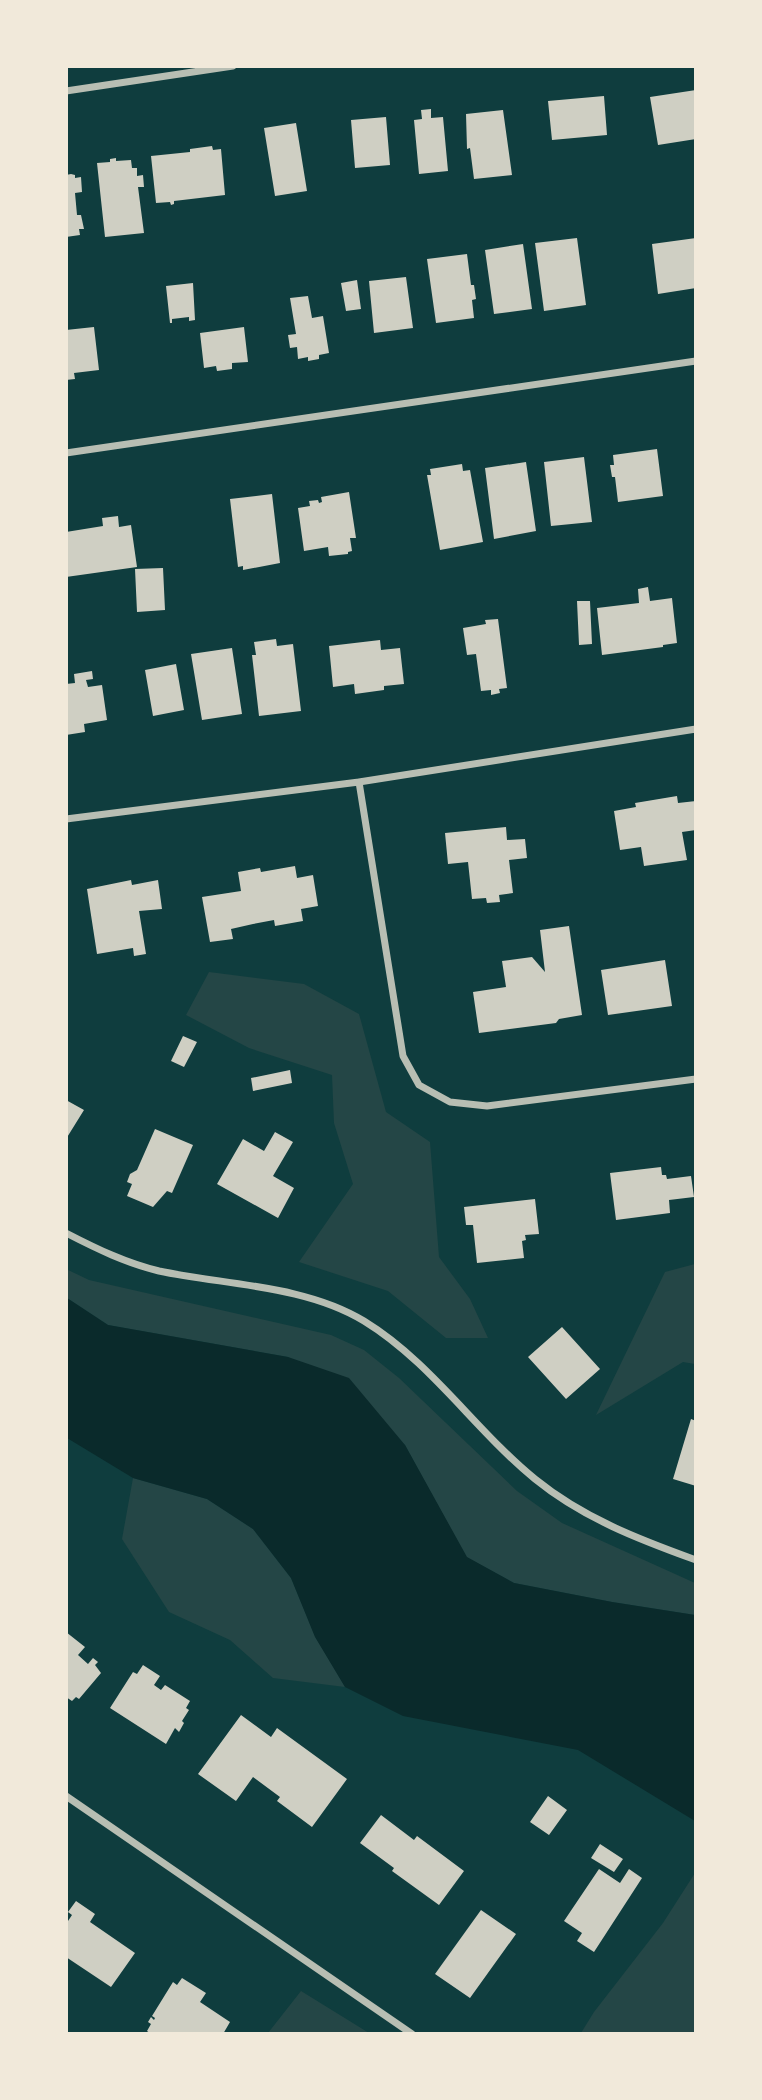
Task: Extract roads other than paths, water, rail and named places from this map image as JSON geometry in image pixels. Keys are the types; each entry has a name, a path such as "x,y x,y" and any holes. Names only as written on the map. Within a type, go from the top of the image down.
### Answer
{"street":[{"path":"66,91 233,66"},
{"path":"66,453 695,361"},
{"path":"66,819 359,782 695,729"},
{"path":"359,782 403,1056 419,1084 450,1102 487,1106 695,1079"},
{"path":"66,1233 108,1255 159,1270 278,1291 329,1305 363,1320 400,1345 517,1462 576,1509 614,1529 695,1560"},
{"path":"66,1796 412,2034"}]}
